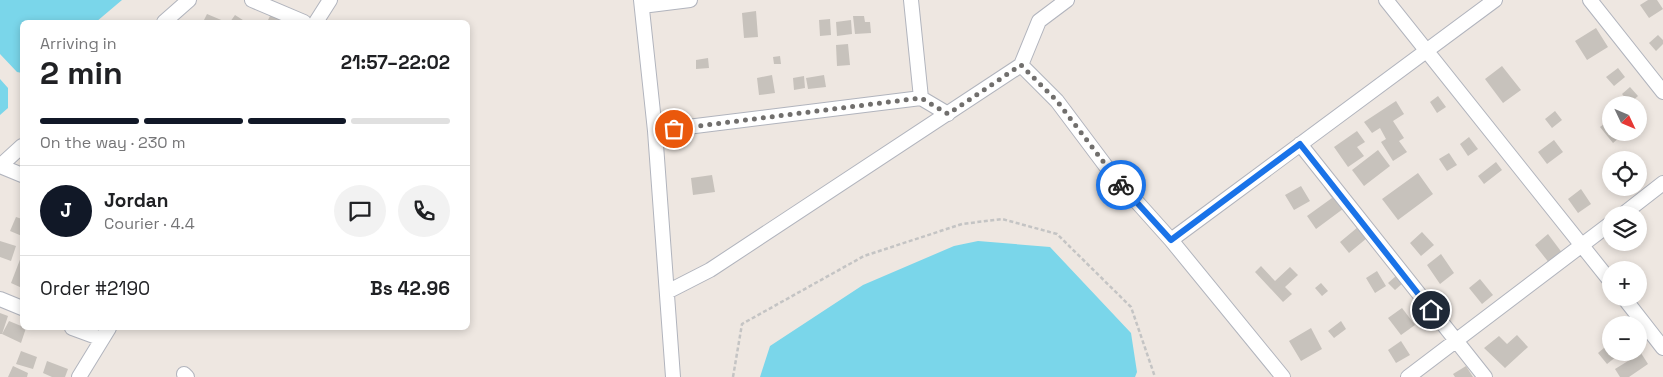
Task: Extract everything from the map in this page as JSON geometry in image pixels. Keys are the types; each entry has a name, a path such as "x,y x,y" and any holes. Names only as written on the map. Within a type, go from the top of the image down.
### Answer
{"street":[{"path":"166,20 189,0"},
{"path":"252,0 299,20"},
{"path":"317,20 330,0"},
{"path":"673,377 655,131 642,3 690,0"},
{"path":"911,0 921,98"},
{"path":"668,292 710,270 1021,65 1039,21 1067,0"},
{"path":"1386,0 1602,270"},
{"path":"1171,240 1495,0"},
{"path":"1590,0 1663,92"},
{"path":"1021,65 1057,101 1111,173 1171,240 1283,377"},
{"path":"655,131 921,98 948,114"},
{"path":"1300,144 1484,377"},
{"path":"20,148 0,166 20,174"},
{"path":"1634,206 1663,183"},
{"path":"1408,377 1602,230"},
{"path":"0,299 20,307"},
{"path":"1630,306 1663,348"},
{"path":"79,377 105,333 85,330"}],"path":[{"path":"733,377 742,324 864,256 962,224 1002,219 1057,234 1131,307 1155,377"}],"water":[{"path":"0,0 122,0 98,20 20,20 20,73 17,72 0,54"},
{"path":"0,79 8,88 8,108 0,115"},
{"path":"978,241 1050,247 1131,333 1137,372 1135,377 760,377 770,346 863,285 954,246"}],"building":[{"path":"1648,0 1657,0 1663,9 1649,18 1640,5"},
{"path":"756,11 758,37 744,38 742,13"},
{"path":"207,14 221,20 204,20"},
{"path":"271,14 284,20 268,20"},
{"path":"235,15 243,20 231,20"},
{"path":"853,16 864,16 865,22 870,22 871,33 855,34"},
{"path":"830,19 831,35 820,36 819,20"},
{"path":"851,20 852,34 837,36 836,22"},
{"path":"1596,28 1608,47 1587,60 1575,41"},
{"path":"1658,35 1663,40 1663,44 1656,51 1649,43"},
{"path":"848,44 850,65 837,66 836,45"},
{"path":"780,56 781,64 774,64 773,57"},
{"path":"708,58 709,68 696,69 696,60"},
{"path":"1502,66 1521,90 1503,103 1485,79"},
{"path":"1618,68 1625,77 1614,86 1606,77"},
{"path":"772,75 775,93 759,95 757,78"},
{"path":"824,75 826,87 808,89 806,78"},
{"path":"804,76 805,88 794,90 793,78"},
{"path":"1630,87 1638,96 1624,96 1622,94"},
{"path":"1438,96 1446,107 1437,113 1430,102"},
{"path":"1396,101 1404,114 1393,121 1404,138 1399,141 1407,152 1393,161 1381,142 1386,139 1380,128 1372,133 1364,122"},
{"path":"1555,111 1562,120 1552,128 1545,119"},
{"path":"1357,131 1365,142 1357,147 1364,156 1348,167 1334,147"},
{"path":"1469,137 1478,149 1468,156 1460,144"},
{"path":"1554,140 1563,152 1547,164 1538,152"},
{"path":"1378,150 1390,166 1364,186 1352,170"},
{"path":"1449,153 1457,165 1447,171 1439,159"},
{"path":"1496,162 1502,170 1484,184 1478,176"},
{"path":"1418,173 1433,194 1398,220 1382,199"},
{"path":"712,175 715,192 693,195 691,178"},
{"path":"1330,183 1347,206 1316,229 1307,216 1332,198 1324,187"},
{"path":"1301,186 1310,201 1294,210 1285,195"},
{"path":"1581,189 1591,204 1578,213 1568,199"},
{"path":"16,217 20,218 20,235 10,231"},
{"path":"1358,227 1367,238 1349,253 1340,242"},
{"path":"1422,232 1434,245 1421,256 1410,243"},
{"path":"1548,234 1563,254 1550,264 1535,245"},
{"path":"0,241 16,246 11,261 0,257"},
{"path":"1441,254 1454,273 1440,284 1427,265"},
{"path":"20,260 20,287 11,283"},
{"path":"1261,266 1275,281 1290,267 1298,275 1285,287 1292,294 1283,302 1255,272"},
{"path":"1377,271 1386,286 1375,293 1366,278"},
{"path":"1396,276 1403,283 1395,290 1388,283"},
{"path":"1480,279 1493,295 1482,304 1469,288"},
{"path":"1321,283 1328,291 1322,296 1315,288"},
{"path":"1402,308 1415,325 1401,335 1388,318"},
{"path":"0,313 8,316 2,334 0,334"},
{"path":"9,321 20,326 20,330 25,330 21,343 2,334"},
{"path":"1341,321 1346,329 1334,338 1328,331"},
{"path":"1311,328 1322,349 1301,361 1289,341"},
{"path":"1517,335 1528,347 1505,368 1484,348 1499,336 1507,344"},
{"path":"1401,341 1410,355 1396,363 1388,350"},
{"path":"1602,350 1602,358 1598,353"},
{"path":"21,351 37,357 33,369 16,364"},
{"path":"47,361 68,369 65,377 52,377 43,373"},
{"path":"1628,361 1646,361 1648,364 1629,377 1620,377 1615,369"},
{"path":"13,366 28,373 27,377 8,377"},
{"path":"1466,366 1473,377 1455,377 1453,374"}],"way so far":[{"path":"674,129 921,98 948,114 1021,65 1057,101 1121,185"}],"route":[{"path":"1121,185 1155,225 1171,240 1300,144 1431,310"}]}
